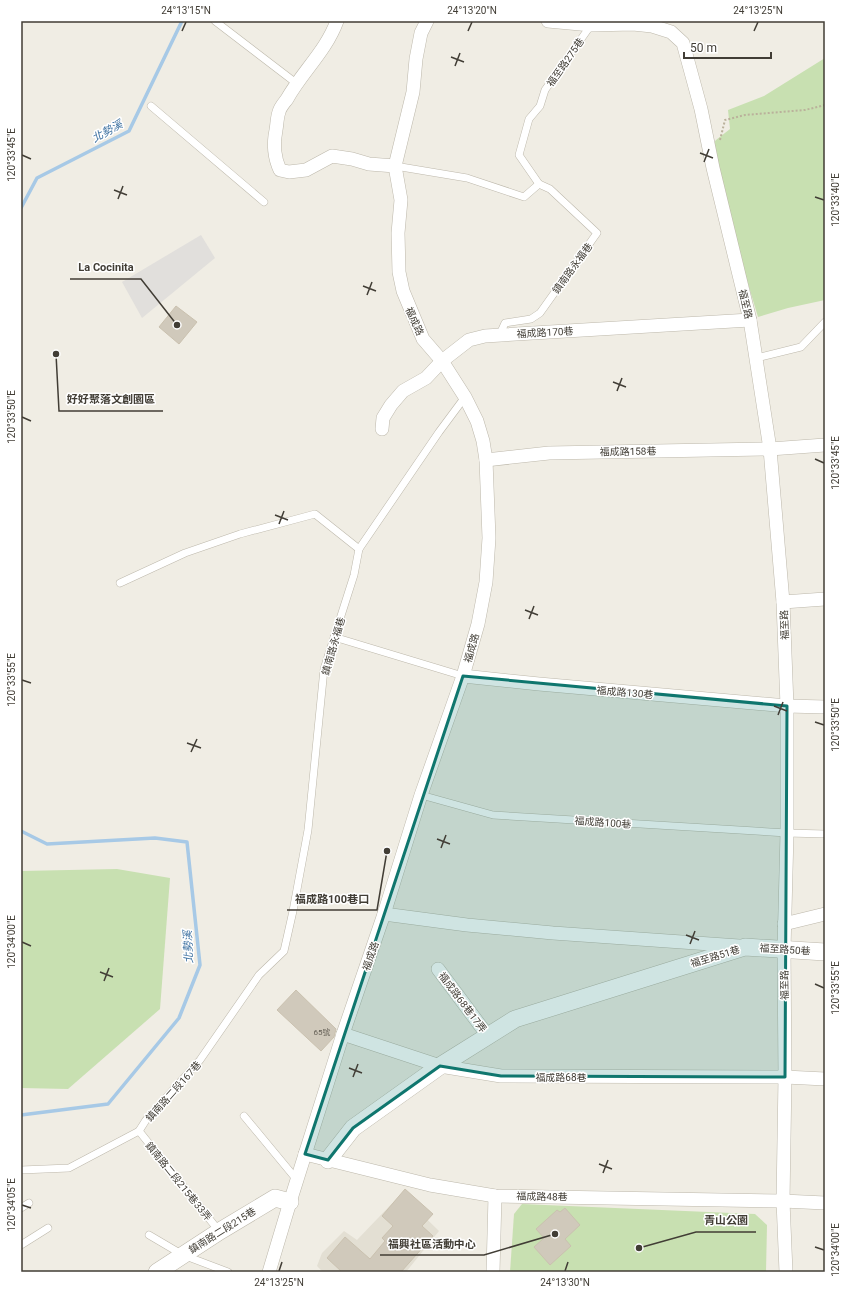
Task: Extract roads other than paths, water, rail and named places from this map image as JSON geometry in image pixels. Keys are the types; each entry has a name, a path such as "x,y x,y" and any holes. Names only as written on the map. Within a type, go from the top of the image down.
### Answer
{"street":[{"path":"337,21 329,38 314,62 296,83 279,112 274,137 274,148 277,163 280,170 289,172 306,170 332,156 352,159 369,164 396,166"},
{"name":"福成路","path":"269,1272 343,1034 384,914 421,795 463,676 478,624 486,582 489,538 484,442 477,421 465,397 442,361 423,339 403,292 399,272 398,233 401,200 396,166 413,92 416,59 421,33 427,21"},
{"path":"548,21 591,25 634,22"},
{"name":"福至路","path":"634,22 671,32 683,43 701,109 713,168 750,320 770,449 784,602 787,706 787,833 784,924 785,1077 783,1201 786,1272"},
{"name":"福成路170巷","path":"382,429 383,418 391,405 403,391 426,378 442,361 469,340 500,334 750,320"},
{"name":"福成路158巷","path":"486,460 549,452 770,449 825,445"},
{"path":"784,602 825,599"},
{"name":"福成路130巷","path":"463,676 555,686 787,706 825,707"},
{"name":"福至路51巷","path":"384,914 545,933 746,947"},
{"path":"784,924 825,914"},
{"name":"福至路51巷","path":"328,1160 353,1128 440,1066 515,1018 746,947"},
{"name":"福至路50巷","path":"746,947 825,952"},
{"name":"福成路68巷17弄","path":"438,969 488,1036"},
{"name":"福成路68巷","path":"343,1034 440,1066 501,1076 785,1077 825,1079"},
{"name":"福成路48巷","path":"305,1154 430,1185 496,1196 825,1203"},
{"path":"492,1272 496,1196"},
{"name":"鎮南路二段215巷","path":"157,1272 220,1231 275,1198 290,1202"}],"lane":[{"path":"216,21 296,83"},
{"name":"福至路275巷","path":"539,184 519,155 529,119 540,106 545,90 591,25"},
{"path":"151,106 264,202"},
{"path":"396,166 467,178 524,197 539,184"},
{"name":"鎮南路永福巷","path":"500,334 506,323 531,319 540,312 597,233 550,189 539,184"},
{"path":"756,358 802,347 825,322"},
{"name":"鎮南路永福巷","path":"284,951 308,830 324,669 354,575 359,549 439,432 465,397"},
{"path":"120,583 185,554 240,534 315,514 359,549"},
{"path":"334,637 463,676"},
{"name":"福成路100巷","path":"421,795 493,815 825,834"},
{"name":"鎮南路二段167巷","path":"21,1170 69,1168 139,1131 146,1120 200,1060 259,976 284,951"},
{"path":"244,1116 297,1180"},
{"name":"鎮南路二段215巷33弄","path":"139,1131 220,1231"},
{"path":"21,1208 30,1203"},
{"path":"21,1245 48,1228"},
{"path":"149,1235 183,1255 228,1272"}],"waterway":[{"name":"北勢溪","path":"21,208 37,178 129,131 182,21"},
{"name":"北勢溪","path":"21,831 47,844 155,838 187,842 200,965 179,1018 108,1104 21,1115"}],"place":[{"name":"La Cocinita","path":"177,325"},
{"name":"好好聚落文創園區","path":"56,354"},
{"name":"福成路100巷口","path":"387,851"},
{"name":"福興社區活動中心","path":"555,1234"},
{"name":"青山公園","path":"639,1248"}]}
